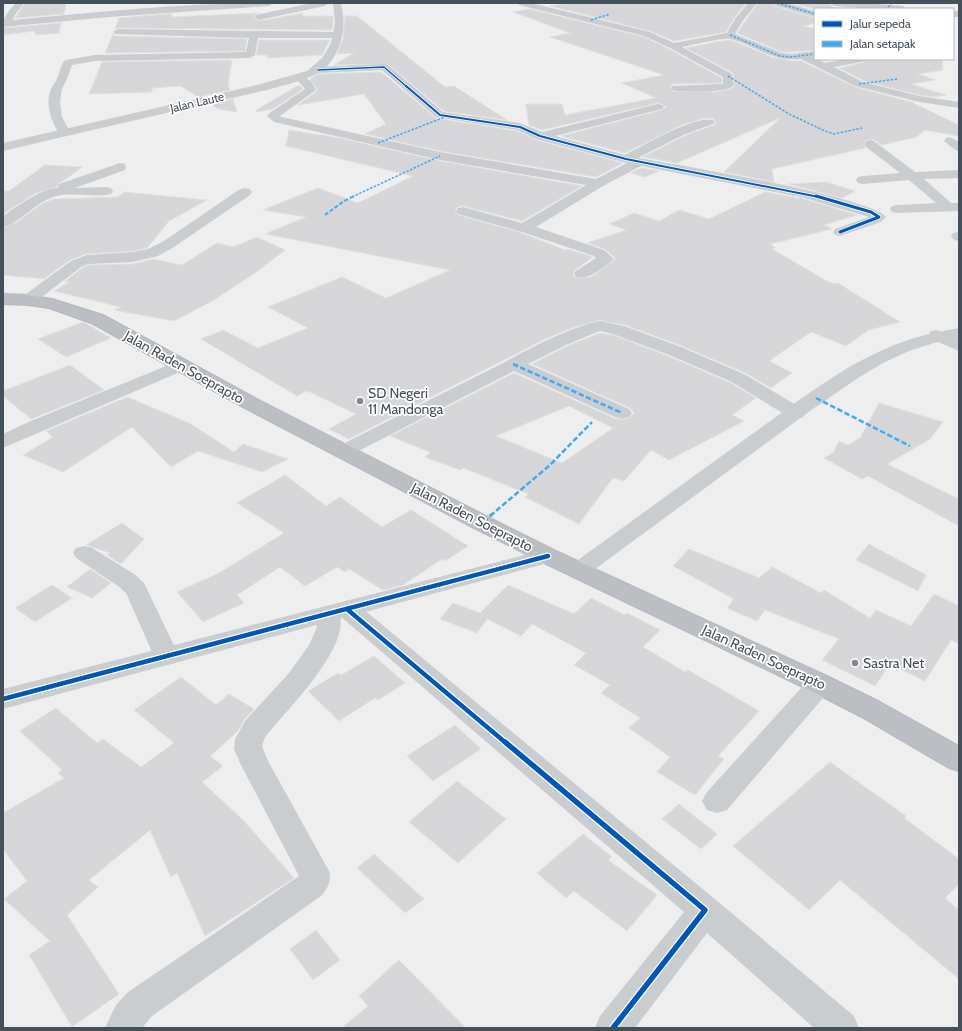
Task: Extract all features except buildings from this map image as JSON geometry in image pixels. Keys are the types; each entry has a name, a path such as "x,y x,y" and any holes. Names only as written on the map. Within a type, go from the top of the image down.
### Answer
{"highway":[{"name":"Jalan Raden Soeprapto","path":"3,299 28,300 52,304 97,319 246,401 548,556 820,684 870,709 959,760"}],"street":[{"path":"5,24 20,3"},
{"path":"5,24 82,12 269,3"},
{"path":"260,17 325,3"},
{"name":"Jalan Laute","path":"3,147 300,78 318,70 328,59 337,34 339,10 336,3"},
{"path":"522,3 550,12 647,34 673,46 728,76 729,84 724,87 676,88"},
{"path":"730,35 738,21 752,3"},
{"path":"777,3 814,14"},
{"path":"834,3 885,8"},
{"path":"118,32 254,35 337,34"},
{"path":"64,132 56,118 54,106 56,89 61,81 66,64 69,62 95,58 250,55 254,35"},
{"path":"673,46 730,35 778,56 791,57 814,54"},
{"path":"803,56 852,80 869,86 919,99 959,105"},
{"path":"824,66 857,60"},
{"path":"318,70 384,67 440,115 520,127 540,136 632,160 807,194 871,212 879,216 876,219 840,232"},
{"path":"300,78 306,81 311,87 311,90 275,114 273,116 278,120 440,156 598,183"},
{"path":"540,136 658,106"},
{"path":"524,228 679,132 710,122"},
{"path":"870,144 954,207"},
{"path":"3,222 25,206 70,183 120,167"},
{"path":"863,180 959,174"},
{"path":"54,192 106,191"},
{"path":"28,300 76,264 87,260 133,257 153,253 169,244 245,192"},
{"path":"896,209 954,207"},
{"path":"463,211 524,228 604,256 606,259 602,263 582,274"},
{"path":"344,451 513,364 562,340 591,328 607,327 618,330 675,351 738,378 796,412"},
{"path":"579,570 661,509 816,398 898,348 937,335 959,333"},
{"path":"937,335 959,346"},
{"path":"513,364 622,413"},
{"path":"3,442 38,424 181,365"},
{"path":"84,553 126,580 136,589 166,656"},
{"path":"3,699 548,556"},
{"path":"338,612 705,910 841,1028"},
{"path":"123,1028 128,1018 140,1004 310,886 315,881 312,869 254,763 247,744 255,729 315,659 328,633 329,627 338,612"},
{"path":"717,801 820,684"},
{"path":"613,1028 705,910"}],"marked path":[{"path":"777,3 814,14"},
{"path":"888,7 892,3"},
{"path":"591,20 610,14"},
{"path":"730,35 780,56 791,57 814,54"},
{"path":"728,76 789,114 825,131 834,134 862,128"},
{"path":"859,84 897,79"},
{"path":"378,143 445,117"},
{"path":"325,215 344,201 440,156"},
{"path":"513,364 622,413"},
{"path":"816,398 910,446"},
{"path":"482,523 550,465 592,422"}],"cycle path":[{"path":"318,70 384,67 440,115 520,127 540,136 626,159 807,194 871,212 879,217 840,232"},
{"path":"3,699 548,556"},
{"path":"348,610 705,910 613,1028"}],"place":[{"name":"SD Negeri 11 Mandonga","path":"360,401"},
{"name":"Sastra Net","path":"855,663"}]}
